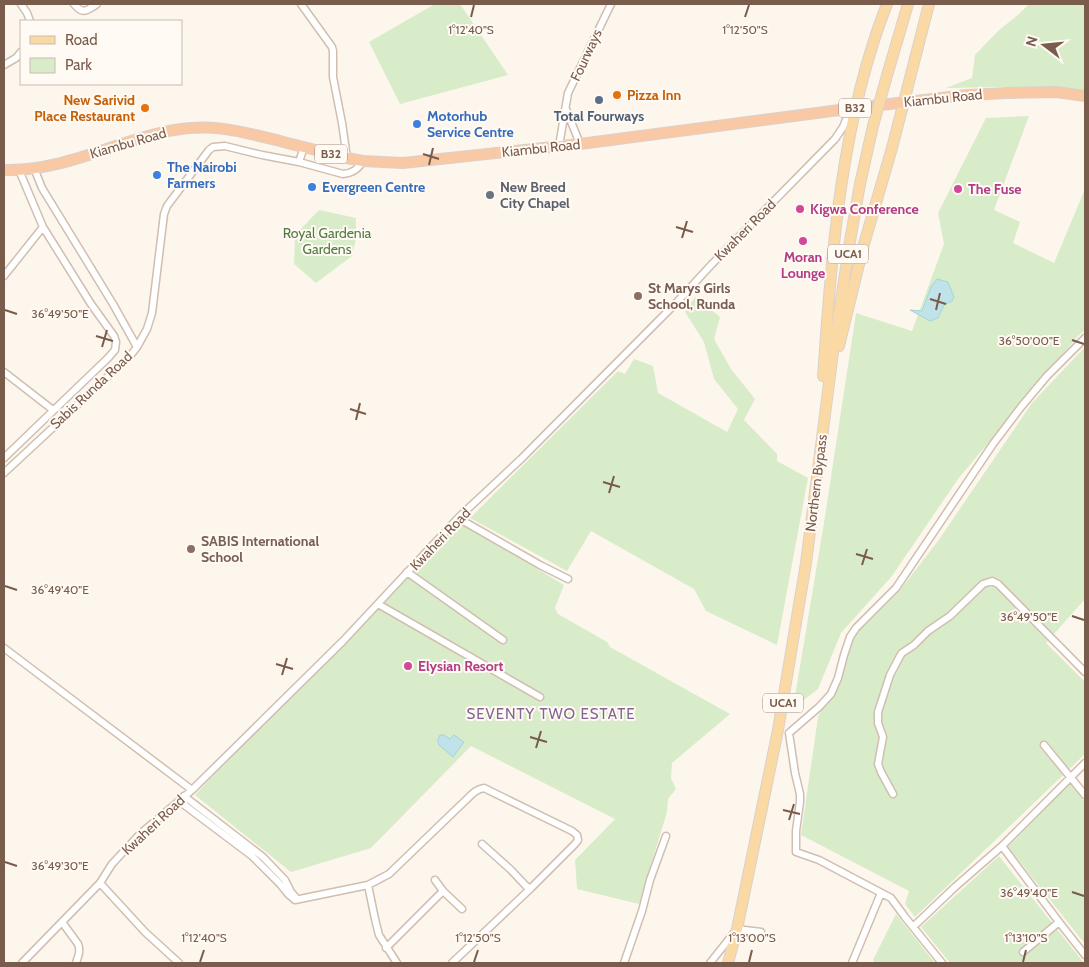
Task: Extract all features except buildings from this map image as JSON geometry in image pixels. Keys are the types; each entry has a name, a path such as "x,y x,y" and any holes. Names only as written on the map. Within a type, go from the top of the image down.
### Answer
{"highway":[{"name":"Kiambu Road","path":"4,170 34,168 70,160 176,129 216,127 241,131 347,158 363,161 403,163 580,144 967,95 1056,92 1085,96"}],"main road":[{"path":"822,439 821,404 835,241 843,174 853,108 872,45 887,4"},
{"name":"Northern Bypass","path":"728,963 784,732 828,384 860,184 873,126 908,4"},
{"path":"828,384 838,351 854,280 892,148 929,4"}],"street":[{"path":"21,4 30,20"},
{"path":"74,4 82,12 97,4"},
{"path":"301,4 332,47 333,78 347,158"},
{"name":"Fourways","path":"559,146 568,93 611,4"},
{"path":"4,65 20,53"},
{"path":"565,108 580,144"},
{"name":"Kwaheri Road","path":"22,963 100,882 112,864 134,840 192,790 343,640 458,518 521,459 676,303 835,139 853,108"},
{"path":"137,347 147,329 152,313 164,214 167,206 209,150 213,147 225,146 299,162 343,174 353,172 363,161"},
{"path":"299,162 304,147"},
{"name":"Sabis Runda Road","path":"4,473 110,375 137,347 42,188 34,168"},
{"path":"4,458 108,358 115,350 116,342 114,336 91,304 43,227 19,170"},
{"path":"4,276 43,227"},
{"path":"942,963 891,898 819,860 796,852 800,794 784,732 819,707 831,694 838,678 850,637 856,628 896,588 1020,407 1085,338"},
{"path":"4,372 53,410"},
{"path":"458,518 540,566 568,579"},
{"path":"407,572 503,640"},
{"path":"894,794 878,764 883,737 877,718 890,675 902,653 928,631 950,616 983,584 992,581 998,584 1085,672"},
{"path":"378,604 540,697"},
{"path":"4,648 192,790"},
{"path":"1044,745 1085,795"},
{"path":"913,927 1002,846 1085,763"},
{"path":"181,799 261,860 295,900 368,885 389,874 479,789 484,788 578,835 578,840 575,844 452,963"},
{"path":"624,963 666,836"},
{"path":"482,844 511,870 527,888 531,888"},
{"path":"1002,846 1085,955"},
{"path":"435,880 443,891 462,909"},
{"path":"100,882 145,932 179,963"},
{"path":"368,885 378,929 386,948 397,963"},
{"path":"386,948 443,891"},
{"path":"852,963 881,893"},
{"path":"62,922 78,944 79,954 76,963"},
{"path":"1023,952 1059,922"},
{"path":"710,963 737,929 761,932"}],"green space":[{"path":"435,4 460,4 508,75 400,104 369,42"},
{"path":"1029,4 1085,4 1085,93 1002,87 946,88 972,78 975,55 998,31"},
{"path":"1029,116 994,210 1020,222 1013,243 1054,263 1085,189 1085,330 958,479 892,576 841,633 818,689 793,708 856,313 912,331 944,244 938,213 986,118"},
{"name":"Royal Gardenia Gardens","path":"319,210 356,218 356,238 352,256 316,283 294,264 295,235"},
{"path":"695,297 720,317 714,339 731,369 755,399 744,420 777,454 777,461 808,478 777,645 706,611 694,589 591,531 567,571 470,518 618,371 625,374 634,359 653,366 658,393 727,432 738,409 714,379 704,342 685,312"},
{"path":"1085,347 1085,599 1046,643 1085,682 1085,754 915,917 905,904 909,891 801,835 818,717 837,688 854,636 897,594 938,541 1032,403"},
{"path":"458,521 564,585 555,608 558,614 607,642 610,647 730,714 672,763 671,778 676,789 668,799 667,812 639,904 577,889 575,860 615,819 471,746 371,848 291,872 195,795 234,753 340,648"},
{"path":"1070,783 1085,802 1085,944 1008,847"},
{"path":"999,856 1084,963 950,963 921,927"},
{"path":"896,914 935,963 875,963 873,960"}],"water":[{"path":"937,279 948,282 954,297 952,301 944,305 938,318 930,321 910,310 922,311 931,287"},
{"path":"440,735 450,739 454,735 464,742 453,757 439,745"}],"place":[{"name":"Pizza Inn","path":"617,95"},
{"name":"Total Fourways","path":"599,100"},
{"name":"New Sarivid Place Restaurant","path":"145,108"},
{"name":"Motorhub Service Centre","path":"417,124"},
{"name":"The Nairobi Farmers","path":"157,175"},
{"name":"Evergreen Centre","path":"312,187"},
{"name":"The Fuse","path":"958,189"},
{"name":"New Breed City Chapel","path":"490,195"},
{"name":"Kigwa Conference","path":"800,209"},
{"name":"Moran Lounge","path":"803,241"},
{"name":"St Marys Girls School, Runda","path":"638,296"},
{"name":"SABIS International School","path":"191,549"},
{"name":"Elysian Resort","path":"408,666"}],"district":[{"name":"SEVENTY TWO ESTATE","path":"551,714"}]}
